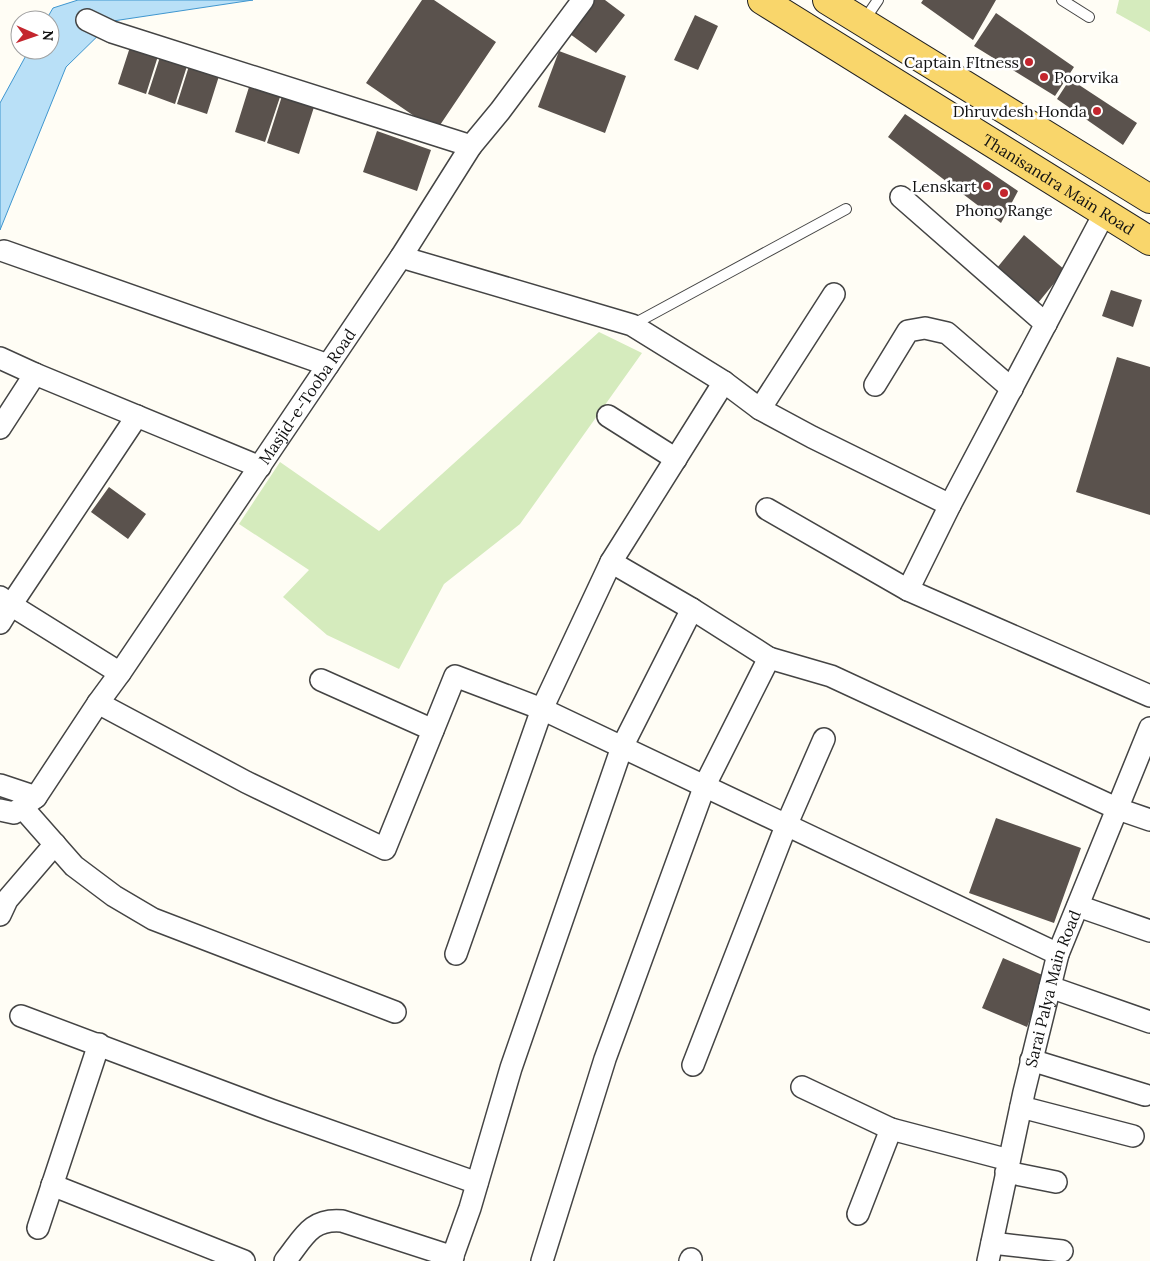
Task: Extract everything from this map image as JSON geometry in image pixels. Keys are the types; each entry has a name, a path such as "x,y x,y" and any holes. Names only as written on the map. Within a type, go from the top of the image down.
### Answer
{"main road":[{"name":"Thanisandra Main Road","path":"762,0 1150,241"},
{"path":"827,0 1150,199"}],"street":[{"name":"Masjid-e-Tooba Road","path":"29,802 120,673 402,257 471,146 500,111 583,0"},
{"path":"87,20 112,32 471,146"},
{"path":"901,197 1046,324"},
{"path":"908,590 950,506 1104,214"},
{"path":"4,251 328,365"},
{"path":"402,257 632,324 724,382 760,409 950,506"},
{"path":"760,409 834,294"},
{"path":"875,384 908,331 925,328 946,333 1012,389"},
{"path":"0,358 260,466"},
{"path":"0,428 35,374"},
{"path":"456,954 542,709 612,562 724,382"},
{"path":"120,673 4,608 137,416"},
{"path":"608,416 676,459"},
{"path":"768,509 908,590 1150,696"},
{"path":"612,562 692,609 769,658 831,676 1118,809 1150,820"},
{"path":"285,1261 316,1223 327,1220 342,1221 367,1228 452,1259 511,1068 622,747 692,609"},
{"path":"542,1261 605,1058 705,785 769,658"},
{"path":"98,703 246,782 385,849 455,676 542,709 1058,954"},
{"path":"321,680 433,730"},
{"name":"Sarai Palya Main Road","path":"990,1252 1021,1107 1058,954 1150,728"},
{"path":"693,1065 786,826 824,739"},
{"path":"0,785 29,802 55,844 74,866 114,896 153,918 396,1012"},
{"path":"0,810 14,812 29,802"},
{"path":"0,915 7,900 55,844"},
{"path":"1078,906 1150,932"},
{"path":"1050,987 1150,1022"},
{"path":"20,1016 271,1110 477,1183"},
{"path":"38,1228 99,1044"},
{"path":"1032,1060 1145,1095"},
{"path":"802,1087 891,1129 1056,1182"},
{"path":"1021,1107 1133,1136"},
{"path":"858,1214 891,1129"},
{"path":"52,1185 244,1261"},
{"path":"990,1252 1062,1251"}],"lane":[{"path":"863,22 878,0"},
{"path":"1062,0 1089,17"},
{"path":"632,324 846,208"}],"green space":[{"path":"1119,0 1150,0 1150,32 1116,13"},
{"path":"599,332 642,353 520,524 444,584 399,669 327,635 283,597 309,570 239,524 280,462 379,531"}],"water":[{"path":"78,0 253,0 113,21 66,67 0,230 0,103 24,60 60,60 60,10 52,10"}],"building":[{"path":"422,0 434,0 496,42 436,131 366,83"},
{"path":"594,0 605,0 625,15 596,53 570,34"},
{"path":"923,0 996,0 973,40 921,3"},
{"path":"996,13 1074,67 1055,96 974,46"},
{"path":"695,15 718,26 698,70 674,60"},
{"path":"130,47 158,56 146,94 118,84"},
{"path":"559,51 626,76 605,133 538,107"},
{"path":"160,57 187,66 175,104 148,94"},
{"path":"189,66 219,76 207,114 177,104"},
{"name":"Dhruvdesh Honda","path":"1070,79 1137,123 1123,145 1057,99"},
{"path":"249,87 280,97 265,142 235,132"},
{"path":"282,96 314,107 299,154 267,143"},
{"path":"905,114 1018,191 1001,223 888,137"},
{"path":"377,131 431,150 417,191 363,172"},
{"path":"1024,235 1065,270 1033,309 992,274"},
{"path":"1111,290 1142,300 1133,327 1102,316"},
{"path":"1117,357 1150,367 1150,515 1076,492"},
{"path":"109,487 146,514 128,539 91,512"},
{"path":"996,818 1081,848 1054,923 969,893"},
{"path":"1003,958 1047,977 1027,1027 982,1008"}],"place":[{"name":"Captain FItness","path":"1029,62"},
{"name":"Poorvika","path":"1044,77"},
{"name":"Dhruvdesh Honda","path":"1097,111"},
{"name":"Lenskart","path":"987,186"},
{"name":"Phono Range","path":"1004,193"}]}
